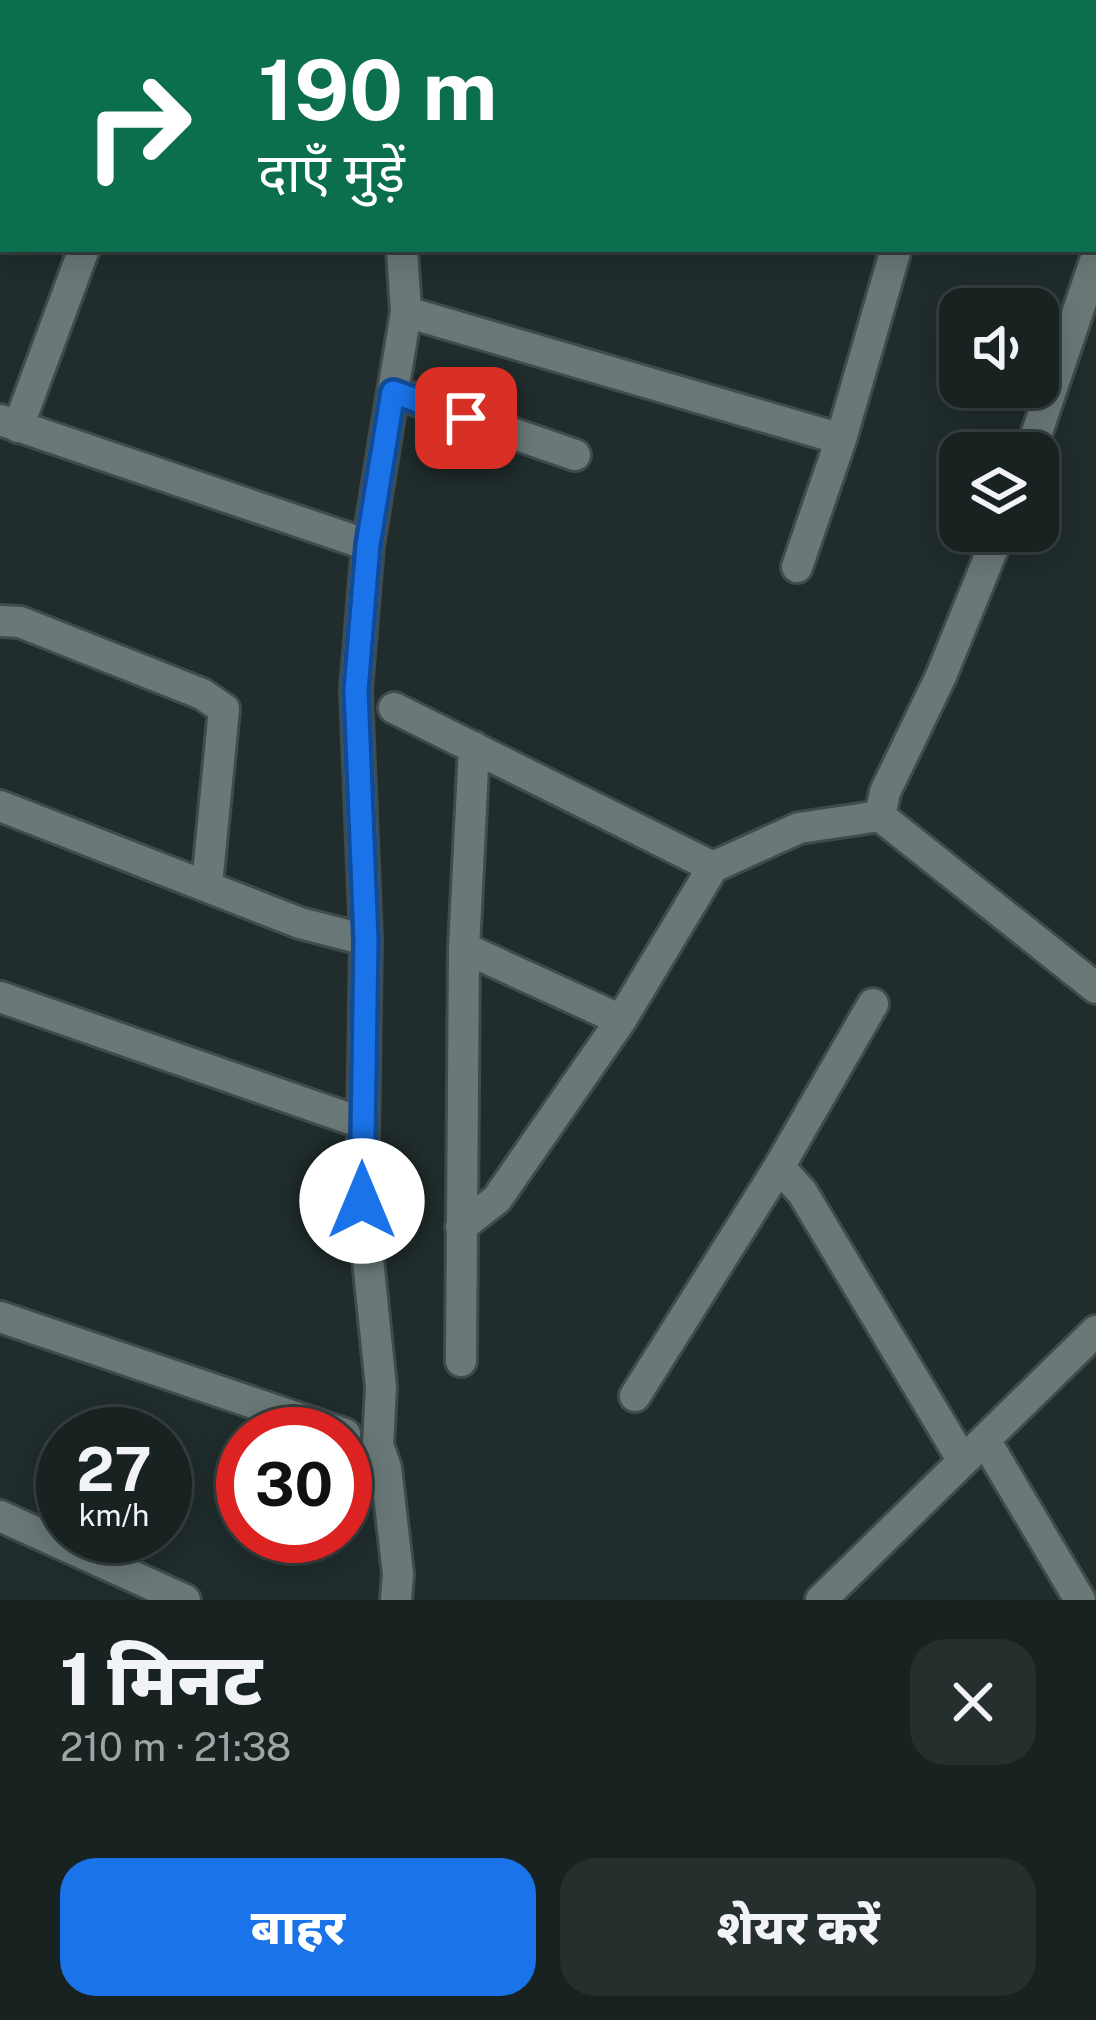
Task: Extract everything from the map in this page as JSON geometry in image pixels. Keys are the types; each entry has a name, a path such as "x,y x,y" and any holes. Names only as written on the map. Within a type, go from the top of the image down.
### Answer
{"street":[{"path":"83,252 9,423 368,545"},
{"path":"395,1600 396,1552 386,1468 378,1445 380,1388 362,1201 366,940 356,690 368,545 406,312 402,252"},
{"path":"797,567 841,439 895,252"},
{"path":"1037,432 1096,258"},
{"path":"406,312 841,439"},
{"path":"393,392 575,455"},
{"path":"880,816 885,792 941,676 991,552"},
{"path":"0,621 20,622 202,694 224,709 207,884"},
{"path":"394,708 713,867"},
{"path":"460,1361 464,948 474,747"},
{"path":"0,806 300,923 366,940"},
{"path":"461,1227 497,1199 621,1020 713,867 799,828 880,816 1096,988"},
{"path":"464,948 621,1020"},
{"path":"0,998 362,1124"},
{"path":"635,1396 874,1004"},
{"path":"779,1166 802,1192 1080,1600"},
{"path":"0,1318 265,1407"},
{"path":"821,1600 1096,1331"},
{"path":"372,1443 378,1445"},
{"path":"0,1516 185,1600"}],"route":[{"path":"362,1201 366,940 356,690 368,545 393,392 466,418"}]}
